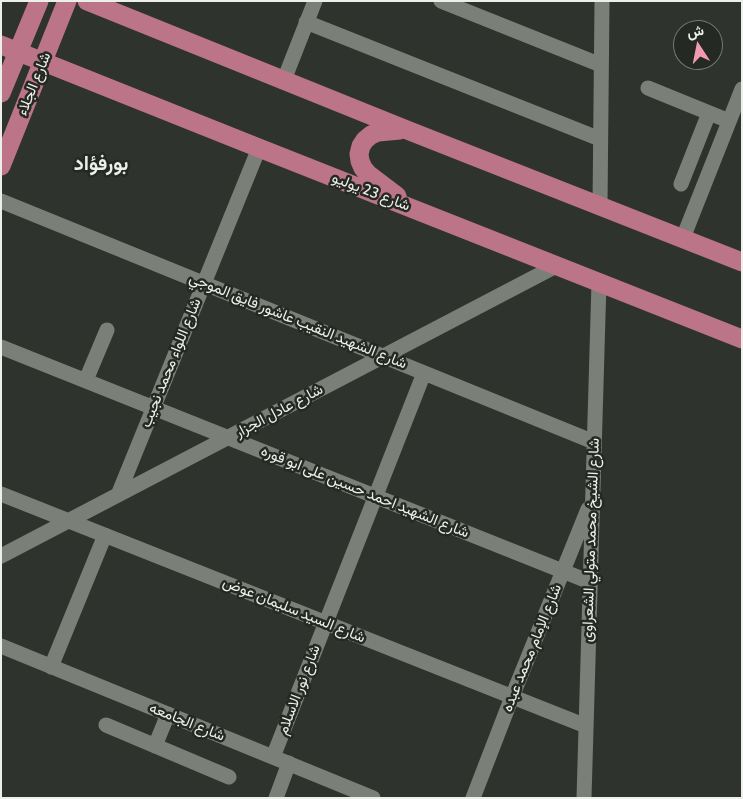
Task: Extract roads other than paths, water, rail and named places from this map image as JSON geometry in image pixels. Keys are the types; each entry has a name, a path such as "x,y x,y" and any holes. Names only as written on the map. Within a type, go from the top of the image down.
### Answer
{"main road":[{"name":"شارع الجلاء","path":"1,93 10,48 39,1"},
{"name":"شارع الجلاء","path":"1,166 67,1"},
{"path":"87,1 407,130 683,238 738,263"},
{"name":"شارع 23 يوليو","path":"10,48 742,339"},
{"path":"407,130 378,132 371,135 361,146 359,154 363,168 368,174 414,209"},
{"path":"710,326 742,324"}],"street":[{"path":"284,80 315,1"},
{"path":"441,1 601,65"},
{"path":"600,206 602,1"},
{"path":"306,22 600,139"},
{"path":"648,88 709,113 734,117"},
{"path":"683,238 734,117 742,89"},
{"path":"681,184 709,113"},
{"name":"شارع اللواء محمد نجيب","path":"118,495 258,148"},
{"name":"شارع الشهيد النقيب عاشور فايق الموجي","path":"1,201 594,442"},
{"name":"شارع عادل الجزار","path":"1,556 556,266"},
{"name":"شارع الشيخ محمد متولي الشعراوى","path":"584,798 599,282"},
{"path":"86,380 107,330"},
{"name":"شارع الشهيد احمد حسين على ابو قوره","path":"1,346 590,582"},
{"name":"شارع نور الاسلام","path":"273,757 424,373"},
{"name":"شارع السيد سليمان عوض","path":"1,494 586,726"},
{"name":"شارع الإمام محمد عبده","path":"473,798 593,498"},
{"path":"51,666 105,535"},
{"name":"شارع الجامعه","path":"1,646 373,798"},
{"path":"155,746 168,714"},
{"path":"106,725 229,777"},
{"path":"276,798 289,763"}],"district":[{"name":"بورفؤاد","path":"101,164"}]}
